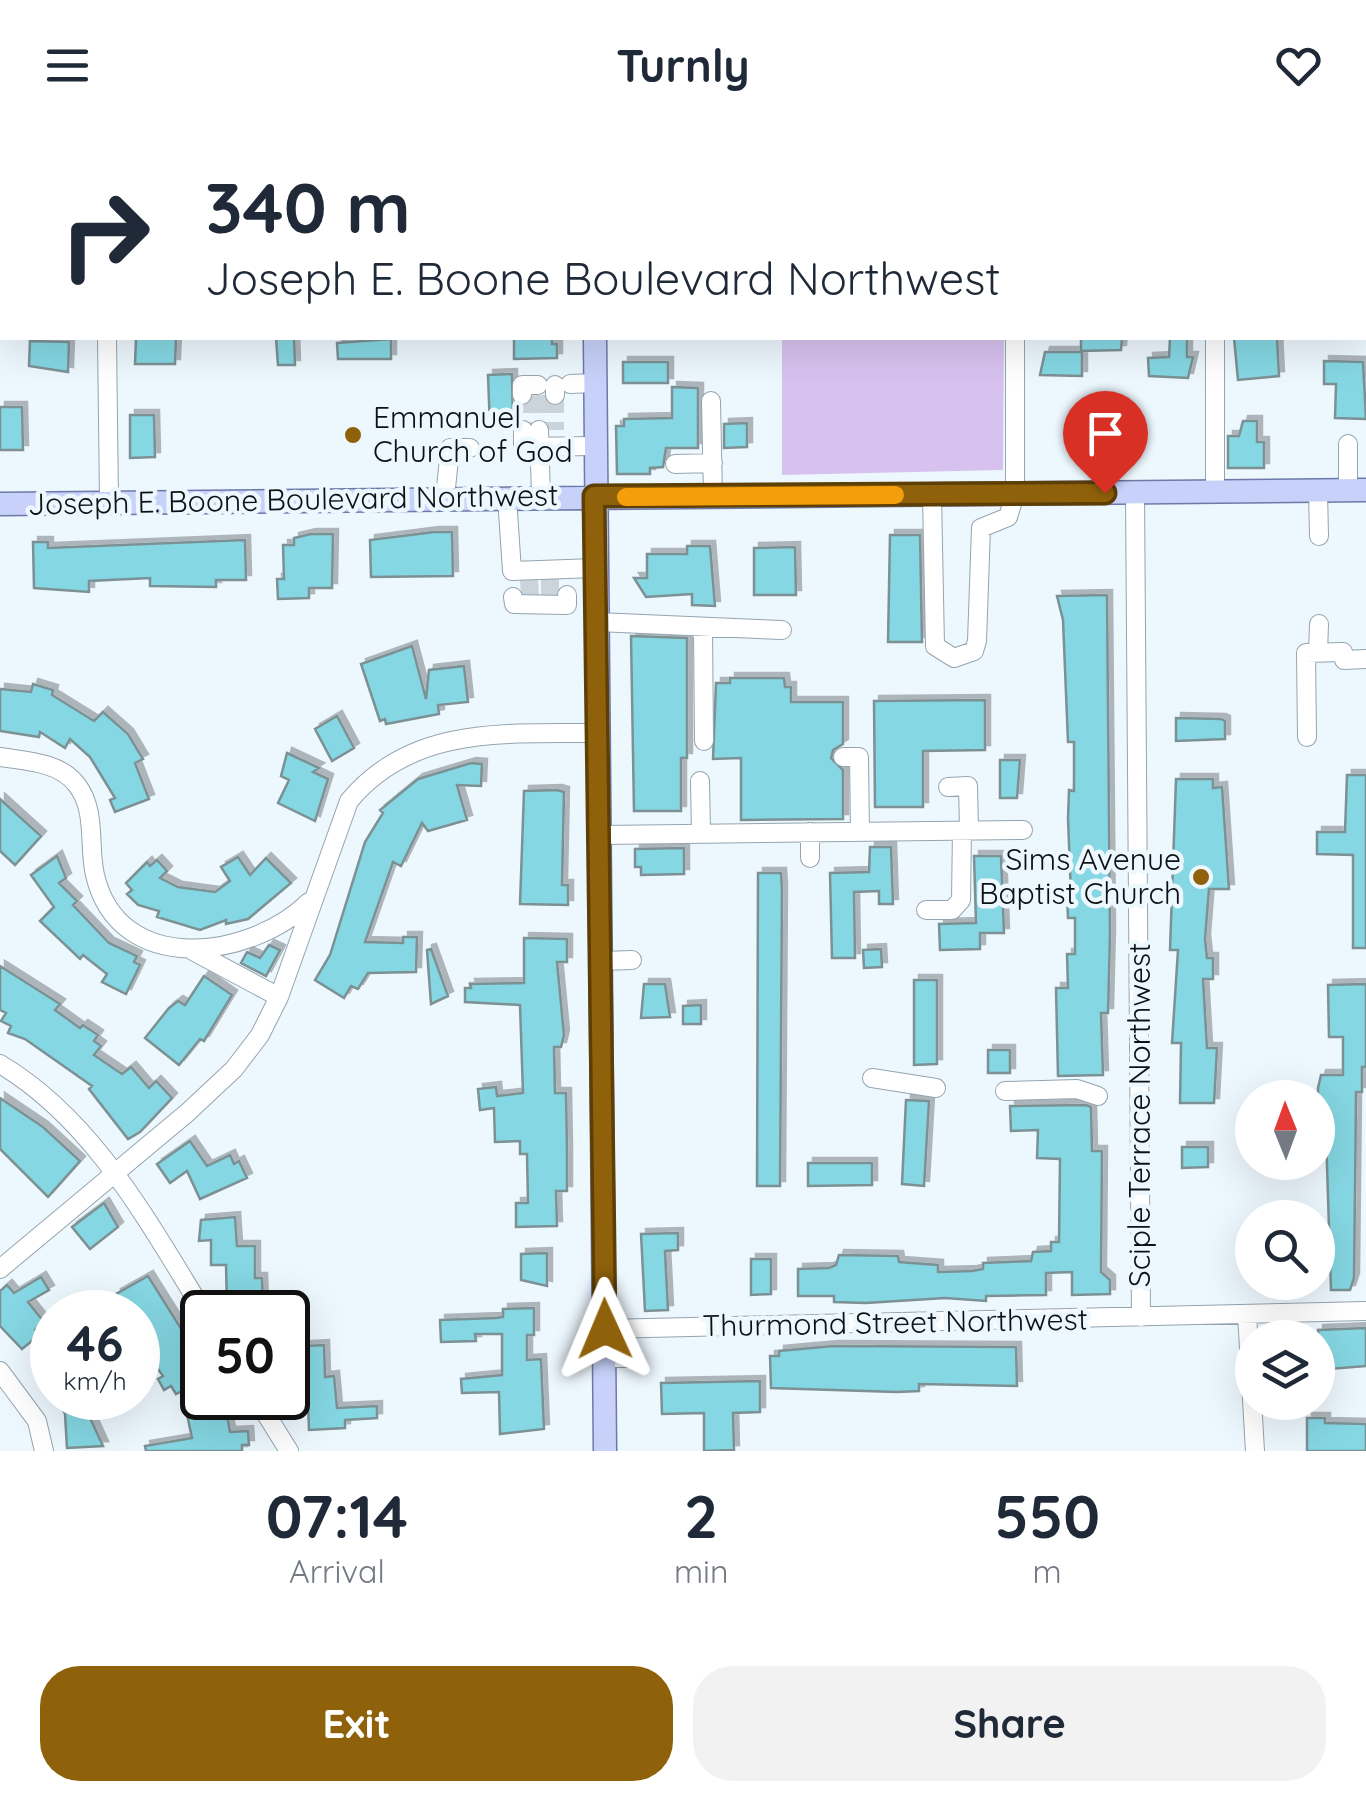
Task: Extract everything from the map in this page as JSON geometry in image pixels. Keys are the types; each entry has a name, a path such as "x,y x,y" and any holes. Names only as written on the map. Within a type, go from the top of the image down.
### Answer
{"main road":[{"path":"596,340 594,496 600,733 605,1451"},
{"name":"Joseph E. Boone Boulevard Northwest","path":"0,504 1357,490"}],"street":[{"path":"107,340 109,502"},
{"path":"932,494 935,646 954,658 974,651 977,640 980,528 1008,517 1015,494 1015,340"},
{"path":"1215,340 1216,492"},
{"path":"548,389 595,383"},
{"path":"712,401 713,496"},
{"path":"541,497 542,436 594,446"},
{"path":"1348,444 1357,490"},
{"path":"446,498 450,448 470,448"},
{"path":"675,464 713,464"},
{"path":"1318,491 1318,536"},
{"name":"Sciple Terrace Northwest","path":"1135,493 1146,653 1141,1317"},
{"path":"507,497 522,585"},
{"path":"522,585 557,584 596,568"},
{"path":"522,585 557,584"},
{"path":"597,622 782,630"},
{"path":"1318,653 1319,624"},
{"path":"703,627 704,740"},
{"path":"1306,737 1306,653 1343,652 1344,660 1366,659"},
{"path":"0,1269 234,1068 260,1035 279,997 349,801 366,781 397,758 432,743 467,736 600,733"},
{"path":"0,757 44,764 65,773 78,786 92,830 95,876 110,910 144,938 192,950 279,997"},
{"path":"843,757 859,757 860,832"},
{"path":"700,781 701,834"},
{"path":"926,910 952,910 961,900 968,786 948,787"},
{"path":"600,835 860,832 930,839 965,830 1023,830"},
{"path":"810,832 810,858"},
{"path":"192,950 224,948 267,934 289,921 313,898"},
{"path":"602,961 632,960"},
{"path":"0,1064 51,1100 114,1173 190,1290"},
{"path":"872,1078 936,1088"},
{"path":"1005,1091 1078,1089 1098,1096"},
{"name":"Thurmond Street Northwest","path":"605,1329 1366,1311"},
{"path":"1247,1314 1255,1451"},
{"path":"605,1358 630,1358"},
{"path":"0,1370 22,1394 37,1421 44,1451"},
{"path":"270,1420 289,1451"}],"shaded area":[{"path":"782,340 1004,340 1003,470 782,475"}],"building":[{"path":"136,340 176,340 175,364 135,364"},
{"path":"276,340 294,340 295,365 278,365"},
{"path":"391,340 391,359 338,359 337,343"},
{"path":"514,340 552,340 552,344 557,344 557,358 514,359"},
{"path":"1081,340 1122,340 1121,350 1081,351"},
{"path":"1170,340 1187,340 1187,357 1193,357 1188,378 1149,376 1148,358 1169,357"},
{"path":"1234,340 1277,340 1279,376 1238,380"},
{"path":"30,341 69,342 68,372 29,366"},
{"path":"1045,352 1082,352 1082,376 1040,375"},
{"path":"1324,361 1363,362 1366,419 1335,418 1336,384 1324,384"},
{"path":"623,362 668,362 668,383 623,383"},
{"path":"512,374 513,423 490,428 488,375"},
{"path":"672,387 698,388 698,448 666,448 663,467 650,468 650,474 617,474 616,426 624,426 624,419 672,418"},
{"path":"0,407 22,407 23,450 0,450"},
{"path":"130,415 154,415 155,457 130,458"},
{"path":"1243,421 1257,421 1257,442 1264,442 1264,468 1228,468 1228,436 1239,436"},
{"path":"747,423 747,447 724,448 724,424"},
{"path":"452,532 453,576 371,577 370,540"},
{"path":"333,534 332,588 309,588 309,598 278,599 277,579 284,579 283,545 294,545 294,538"},
{"path":"890,535 920,535 922,642 888,642"},
{"path":"245,540 246,580 216,580 216,587 150,586 150,578 89,581 89,592 34,588 33,542 48,542 48,548"},
{"path":"687,546 710,546 715,606 692,605 692,594 646,597 634,578 647,578 647,554 687,554"},
{"path":"795,547 796,595 754,595 754,548"},
{"path":"1107,595 1110,933 1108,1013 1101,1013 1103,1075 1058,1076 1056,988 1068,988 1067,954 1075,954 1075,918 1068,918 1067,895 1071,895 1068,819 1069,790 1074,791 1074,742 1068,742 1063,620 1057,596"},
{"path":"631,636 687,638 687,758 681,758 681,811 634,811"},
{"path":"412,646 426,699 429,670 464,666 468,702 438,705 439,714 386,724 385,719 380,721 361,664"},
{"path":"730,678 784,678 785,687 791,687 791,702 843,702 843,744 833,750 831,758 843,770 843,819 741,820 741,758 713,759 716,683 730,683"},
{"path":"33,684 53,690 52,695 94,721 103,712 128,734 143,759 135,763 149,799 115,812 110,800 115,798 90,757 70,739 65,748 40,732 39,737 0,731 0,689 31,692"},
{"path":"985,700 985,750 923,751 923,807 875,807 874,701"},
{"path":"337,716 354,748 332,761 315,729"},
{"path":"1176,718 1221,719 1225,721 1225,739 1176,741"},
{"path":"287,753 319,768 313,772 328,779 315,821 278,803 289,780 281,776"},
{"path":"1000,760 1020,760 1017,798 1000,798"},
{"path":"471,763 482,764 481,786 457,785 467,820 428,831 422,823 401,866 393,862 365,942 403,943 403,937 417,937 416,972 368,973 358,989 351,986 344,998 315,980 330,955 365,842 383,813 380,810 418,779"},
{"path":"1347,775 1366,775 1366,948 1353,948 1353,855 1317,854 1317,832 1345,832"},
{"path":"1176,779 1213,779 1213,788 1222,787 1229,889 1209,889 1205,939 1207,958 1213,958 1213,979 1203,979 1207,1048 1217,1048 1214,1103 1180,1103 1181,1043 1172,1043 1178,950 1170,950"},
{"path":"524,791 564,792 562,885 568,885 568,905 520,904"},
{"path":"0,799 41,836 15,865 0,851"},
{"path":"870,847 891,847 893,904 879,904 879,891 854,892 855,958 832,958 830,873 869,872"},
{"path":"684,848 684,874 641,875 641,867 635,867 635,849"},
{"path":"57,856 66,878 59,883 77,901 73,905 109,943 137,956 134,962 140,965 126,994 102,982 107,974 83,955 80,959 40,921 54,907 31,875"},
{"path":"974,856 1001,856 1004,933 980,933 980,949 940,950 939,924 976,923"},
{"path":"238,857 250,875 266,858 291,883 248,919 226,924 226,920 200,930 157,917 159,911 138,905 127,894 132,890 126,883 147,862 150,866 157,860 167,871 160,878 178,887 215,892 230,881 221,867"},
{"path":"758,873 781,873 780,1186 757,1186"},
{"path":"524,938 567,939 567,962 557,962 564,1035 561,1047 554,1047 555,1093 566,1093 567,1150 567,1191 556,1191 557,1226 516,1227 516,1203 528,1203 527,1154 520,1154 520,1141 495,1142 494,1108 480,1110 478,1089 496,1087 497,1096 523,1093 520,1005 465,1002 465,988 471,988 470,984 524,983"},
{"path":"269,945 280,950 266,976 241,963 247,952 260,958"},
{"path":"431,949 448,996 431,1004 427,950"},
{"path":"881,949 882,967 864,968 863,950"},
{"path":"0,966 60,1004 55,1010 80,1028 83,1025 98,1035 94,1041 101,1046 94,1055 122,1074 131,1067 149,1088 156,1081 172,1098 140,1132 128,1139 89,1089 92,1086 25,1039 8,1033 11,1026 1,1021 6,1013 0,1010"},
{"path":"204,976 232,995 204,1041 200,1039 179,1065 145,1038 169,1008 178,1001 185,1005"},
{"path":"914,980 937,980 937,1064 914,1065"},
{"path":"644,984 665,984 670,1017 641,1018"},
{"path":"1366,984 1366,1067 1362,1067 1362,1092 1356,1092 1354,1278 1350,1290 1335,1290 1335,1200 1328,1200 1327,1180 1335,1180 1335,1080 1320,1080 1321,1075 1343,1075 1343,1037 1329,1037 1328,985"},
{"path":"701,1005 701,1024 683,1024 683,1006"},
{"path":"988,1050 1010,1050 1010,1073 988,1073"},
{"path":"0,1098 43,1127 80,1161 48,1197 0,1149"},
{"path":"906,1100 929,1101 924,1186 902,1184"},
{"path":"1010,1106 1091,1107 1092,1151 1102,1151 1101,1272 1110,1280 1110,1294 1072,1295 1072,1272 1046,1273 1046,1295 986,1296 986,1301 945,1298 866,1303 834,1302 834,1296 798,1296 798,1269 829,1268 836,1265 839,1255 898,1256 899,1262 938,1265 938,1272 983,1269 983,1263 1031,1261 1033,1252 1051,1251 1051,1242 1059,1242 1060,1159 1037,1158 1038,1130 1011,1131"},
{"path":"190,1141 207,1166 230,1155 234,1164 239,1161 247,1178 200,1199 187,1171 170,1183 157,1164"},
{"path":"1182,1147 1208,1147 1208,1167 1182,1168"},
{"path":"808,1163 872,1163 872,1185 808,1186"},
{"path":"104,1203 118,1227 90,1249 72,1227"},
{"path":"235,1217 237,1246 255,1246 255,1278 262,1278 262,1290 227,1290 226,1265 211,1265 211,1240 199,1241 201,1220"},
{"path":"678,1233 678,1250 665,1251 668,1310 645,1311 641,1234"},
{"path":"547,1253 547,1286 521,1280 521,1254"},
{"path":"751,1259 771,1259 771,1294 751,1295"},
{"path":"148,1276 157,1290 123,1290"},
{"path":"41,1277 49,1290 30,1290 30,1342 22,1349 0,1326 0,1291 7,1285 14,1293"},
{"path":"160,1295 180,1327 180,1392 176,1394 171,1386 164,1390 160,1383"},
{"path":"534,1308 534,1335 527,1335 527,1360 541,1359 544,1429 500,1434 499,1392 462,1393 461,1379 502,1375 502,1334 475,1334 476,1341 441,1342 440,1320 496,1318 503,1317 503,1309"},
{"path":"1366,1328 1366,1366 1335,1369 1335,1329"},
{"path":"324,1345 325,1377 334,1376 337,1408 377,1406 377,1418 345,1420 345,1428 309,1430 310,1346"},
{"path":"833,1346 1016,1347 1017,1386 919,1384 919,1391 897,1392 771,1388 770,1356 779,1356 779,1351"},
{"path":"760,1381 760,1412 733,1413 734,1450 704,1451 704,1413 662,1414 661,1383"},
{"path":"65,1420 91,1420 103,1446 67,1448"},
{"path":"188,1420 228,1420 230,1432 248,1431 249,1445 242,1445 242,1451 146,1451 145,1446 192,1438"},
{"path":"1307,1420 1366,1424 1366,1451 1307,1451"}],"tunnel":[{"path":"522,395 523,430"},
{"path":"538,395 539,430"},
{"path":"555,395 555,430"},
{"path":"529,578 530,597"},
{"path":"550,578 550,596"}],"slow traffic":[{"path":"626,497 895,495"}],"place":[{"name":"Emmanuel Church of God","path":"353,435"},
{"name":"Sims Avenue Baptist Church","path":"1201,877"}],"route":[{"path":"605,1329 594,496 1105,493"}]}
